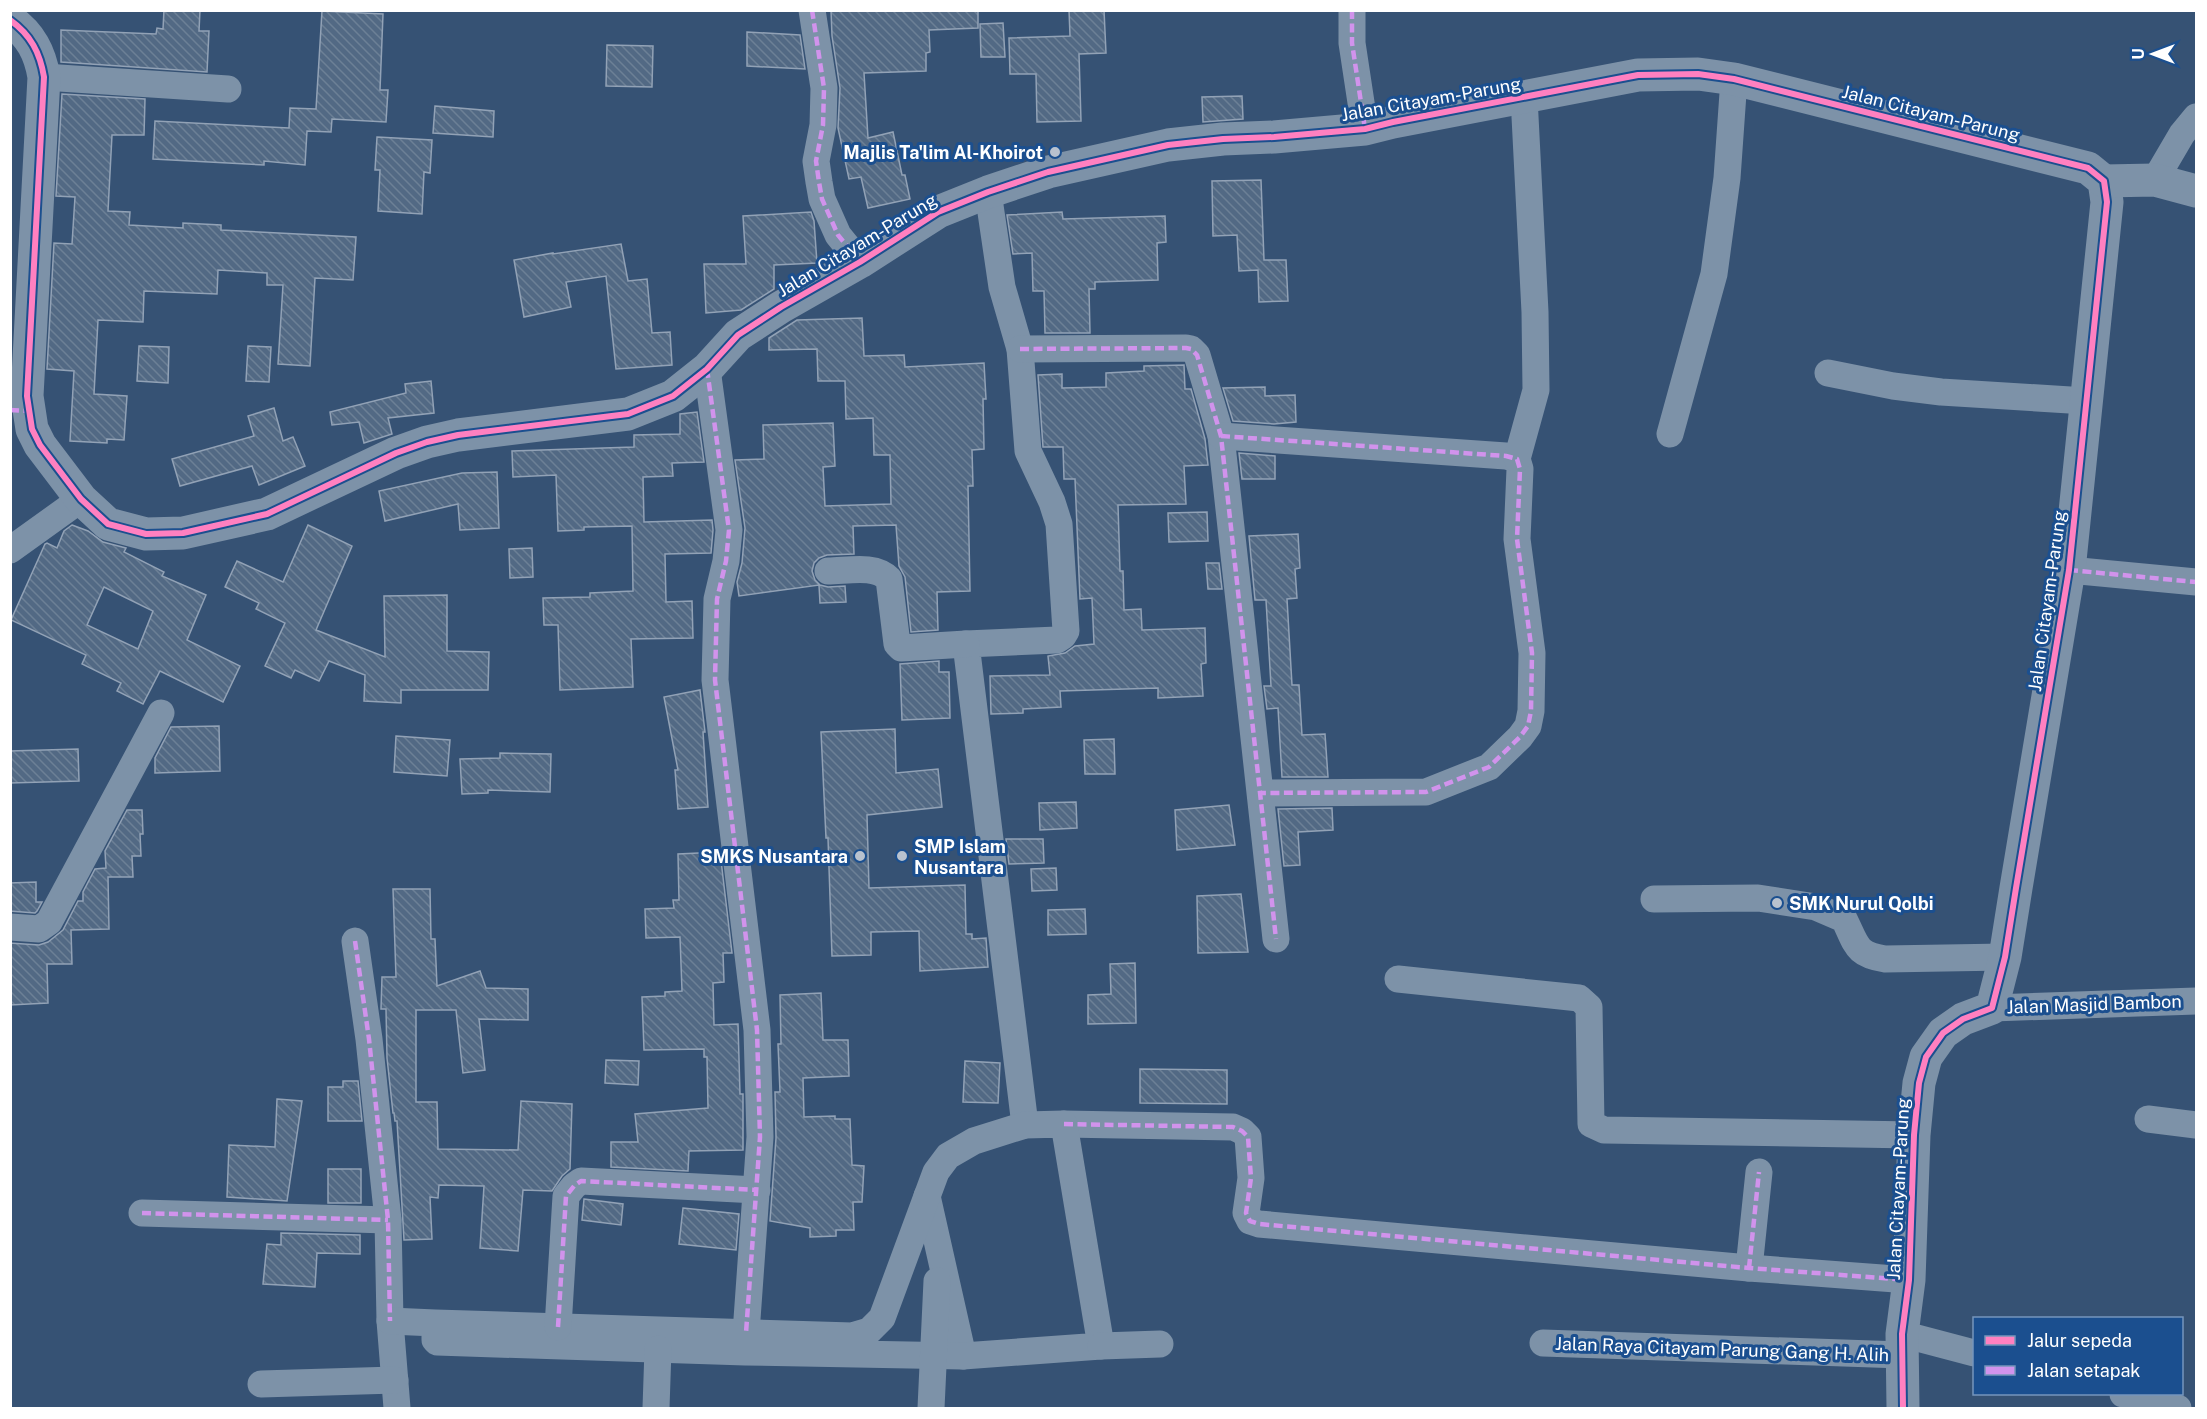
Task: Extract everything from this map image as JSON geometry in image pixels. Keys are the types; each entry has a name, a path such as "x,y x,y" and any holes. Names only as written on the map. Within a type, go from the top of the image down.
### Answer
{"street":[{"path":"812,10 824,88 823,125 816,161 822,199 838,235 860,262"},
{"path":"1352,10 1352,43 1365,129"},
{"name":"Jalan Citayam-Parung","path":"22,22 37,51 44,77 27,396 19,410 40,445 81,500 108,524 146,534 183,533 267,514 396,453 427,442 458,435 628,414 673,396 707,369 738,335 938,212 1048,172 1168,146 1223,139 1365,129 1638,75 1698,74 1734,79 2088,168 2104,181 2107,202 2069,570 2005,957 1992,1008 1963,1019 1943,1033 1926,1057 1919,1083 1914,1135 1909,1280 1902,1344 1903,1408"},
{"path":"44,77 228,89"},
{"path":"1670,434 1714,274 1727,178 1734,79"},
{"path":"1261,793 1426,792 1489,767 1528,726 1532,711 1532,653 1517,538 1520,469 1517,459 1536,390 1535,312 1524,97"},
{"path":"2155,180 2182,134 2196,117"},
{"path":"2104,181 2155,180 2196,191"},
{"path":"828,571 874,570 883,573 889,579 897,644 902,648 1056,640 1066,631 1059,524 1052,502 1028,451 1020,350 1002,286 988,192"},
{"path":"1020,350 1191,349 1195,351 1199,360 1221,436 1276,939"},
{"path":"707,369 729,530 726,561 716,608 715,680 758,1030 760,1137 758,1190 746,1333"},
{"path":"1828,373 1893,386 1941,392 2086,401"},
{"path":"1221,436 1493,454 1517,459"},
{"path":"10,550 81,500"},
{"path":"2069,570 2196,582"},
{"path":"966,644 1025,1125"},
{"path":"10,927 39,929 49,922 160,713"},
{"path":"1654,899 1758,898 1816,907 1844,919 1859,950 1869,956 1885,959 2005,957"},
{"path":"355,941 369,1039 388,1220 390,1321 397,1408"},
{"path":"1398,979 1579,998 1589,1007 1591,1124 1604,1130 1914,1135"},
{"name":"Jalan Masjid Bambon","path":"1992,1008 2196,1001"},
{"path":"2148,1119 2196,1125"},
{"path":"1064,1124 1101,1346"},
{"path":"390,1321 852,1336 869,1331 882,1318 936,1172 948,1156 974,1141 1025,1125 1233,1127 1248,1137 1251,1178 1246,1213 1250,1221 1259,1224 1909,1280"},
{"path":"1749,1268 1759,1172"},
{"path":"558,1327 566,1196 581,1181 758,1190"},
{"path":"927,1196 963,1356"},
{"path":"142,1213 388,1220"},
{"path":"931,1408 938,1246"},
{"path":"435,1323 437,1342 658,1349 963,1356 1160,1344"},
{"name":"Jalan Raya Citayam Parung Gang H. Alih","path":"1543,1343 1902,1344 1973,1353"},
{"path":"656,1408 658,1349"},
{"path":"261,1384 395,1380"},
{"path":"2127,1395 2178,1408"}],"building":[{"path":"164,10 200,10 199,31 209,31 207,72 61,62 61,30 156,34 157,28 163,29"},
{"path":"831,10 978,10 978,28 929,30 930,52 926,53 926,71 864,73 868,138 893,132 902,175 905,175 910,199 868,208 861,177 849,179 838,128 840,88 832,36"},
{"path":"1069,10 1104,10 1106,53 1079,54 1081,121 1037,122 1036,74 1010,74 1009,38 1070,36"},
{"path":"322,11 383,14 380,90 388,90 386,122 332,119 331,132 307,131 305,165 264,161 264,165 153,159 155,121 289,128 290,108 316,109"},
{"path":"1003,23 1005,57 981,57 980,24"},
{"path":"747,32 800,35 805,69 747,66"},
{"path":"607,45 653,46 652,87 606,86"},
{"path":"62,94 145,99 144,135 112,135 108,211 130,212 129,225 183,228 183,223 221,225 221,230 356,237 353,280 315,278 310,366 278,364 283,285 267,285 267,273 218,270 217,294 144,291 143,322 98,320 94,394 127,396 124,440 107,439 107,443 70,441 74,371 47,369 54,243 72,244 75,197 56,196"},
{"path":"1242,96 1243,119 1203,122 1202,97"},
{"path":"435,106 494,111 493,137 433,133"},
{"path":"377,137 432,140 430,173 424,172 422,214 378,211 380,170 375,170"},
{"path":"1261,180 1264,260 1286,260 1288,301 1259,302 1258,270 1239,271 1237,235 1213,236 1212,181"},
{"path":"811,212 814,221 817,263 774,265 774,289 741,310 706,313 704,264 746,264 743,216"},
{"path":"1062,212 1063,219 1165,216 1166,242 1157,243 1158,280 1095,282 1095,289 1089,289 1090,333 1045,333 1044,291 1033,291 1032,253 1013,254 1007,215"},
{"path":"621,244 628,281 647,279 652,333 670,332 672,365 616,369 606,276 566,282 571,307 524,317 514,260"},
{"path":"862,318 864,356 904,355 905,367 984,363 986,399 983,399 984,449 972,450 973,486 968,486 970,591 937,592 938,630 911,632 905,577 899,566 896,525 853,526 854,554 827,555 814,563 812,571 815,580 820,585 828,587 845,586 846,602 820,603 819,585 739,596 737,582 742,563 745,528 735,460 764,459 763,425 833,423 835,466 823,467 825,506 891,504 890,455 874,455 873,418 846,419 845,381 818,381 817,349 769,350 769,338 797,320"},
{"path":"139,346 169,347 168,383 137,381"},
{"path":"248,346 271,347 269,382 246,381"},
{"path":"1184,365 1185,389 1191,389 1205,439 1208,465 1184,466 1186,504 1118,505 1120,571 1123,571 1124,610 1141,609 1142,630 1205,628 1206,663 1201,664 1203,696 1158,698 1158,688 1060,691 1061,707 1023,709 1023,713 991,714 990,676 1050,675 1048,656 1065,653 1075,646 1094,644 1092,598 1080,599 1075,479 1064,479 1063,447 1043,447 1038,375 1062,374 1062,388 1106,387 1106,373 1144,371 1144,366"},
{"path":"431,381 434,413 388,418 392,434 364,443 359,422 332,425 330,412 406,393 405,384"},
{"path":"1265,387 1265,396 1295,395 1296,422 1274,424 1233,421 1223,388"},
{"path":"274,408 283,441 293,437 305,466 259,485 252,466 180,486 172,459 254,436 248,416"},
{"path":"697,412 704,462 672,463 673,476 643,477 644,522 712,520 711,553 665,554 666,602 692,601 693,638 631,639 633,687 560,690 558,625 544,625 543,598 590,597 590,593 633,591 632,526 584,527 584,530 558,531 556,475 513,477 512,451 634,447 634,435 680,434 680,414"},
{"path":"1239,453 1275,456 1275,479 1242,479"},
{"path":"497,472 499,528 460,530 458,504 385,521 379,491 462,473"},
{"path":"1207,512 1208,541 1169,542 1168,513"},
{"path":"72,525 88,531 103,542 126,548 124,552 164,572 162,576 206,595 187,640 240,666 223,702 160,671 143,704 117,691 121,683 82,664 86,655 11,620 45,544 57,548 64,531","holes":["104,587 153,611 138,649 87,625"]},
{"path":"308,525 352,546 316,630 385,657 384,596 447,595 447,651 489,652 488,690 401,690 401,703 364,701 365,675 329,661 319,681 295,670 291,678 265,666 285,623 256,609 259,603 225,587 237,561 283,582"},
{"path":"1298,534 1300,568 1295,569 1297,598 1287,599 1292,685 1299,685 1302,735 1325,734 1328,777 1282,777 1278,708 1267,709 1264,686 1271,686 1266,600 1255,600 1249,536"},
{"path":"532,548 533,577 510,578 509,549"},
{"path":"1206,563 1219,563 1222,589 1208,589"},
{"path":"939,661 939,672 949,672 950,718 902,720 900,664"},
{"path":"700,690 705,732 703,732 708,807 678,809 675,770 678,770 664,697"},
{"path":"219,726 220,771 155,773 155,758 171,727"},
{"path":"895,729 896,773 938,769 942,807 867,815 869,888 965,885 966,934 972,934 972,939 986,938 988,967 920,971 919,931 871,932 871,955 832,956 821,732"},
{"path":"396,736 450,740 447,776 394,772"},
{"path":"1114,739 1115,774 1085,774 1084,740"},
{"path":"78,749 79,781 10,783 10,751"},
{"path":"500,753 551,754 550,792 488,790 488,793 462,794 460,759 500,758"},
{"path":"1076,802 1077,828 1040,830 1039,803"},
{"path":"1229,805 1235,845 1177,850 1175,810"},
{"path":"1332,808 1333,830 1298,832 1300,865 1284,866 1278,809"},
{"path":"127,810 142,810 141,856 132,856 133,877 108,877 109,929 71,930 72,964 47,964 48,1003 10,1005 10,943 39,945 48,942 63,930 78,901 83,901 83,892 95,869 106,868 105,851"},
{"path":"1006,839 1043,839 1044,863 1009,864"},
{"path":"720,852 732,953 723,953 724,982 713,983 714,1025 738,1024 740,1094 743,1094 743,1150 689,1151 688,1171 611,1167 611,1142 638,1142 635,1114 708,1108 707,1057 704,1057 704,1049 644,1050 642,997 665,996 665,992 682,991 680,937 646,938 645,909 674,908 673,900 679,900 678,854"},
{"path":"1056,868 1057,890 1032,891 1031,869"},
{"path":"36,882 36,902 42,902 37,911 35,913 10,911 10,883"},
{"path":"393,889 430,889 431,939 435,939 437,986 480,971 486,988 528,989 528,1020 479,1019 485,1070 463,1073 456,1010 416,1010 416,1102 437,1102 438,1149 518,1150 521,1101 572,1104 570,1169 552,1191 523,1190 518,1251 480,1248 484,1186 439,1185 438,1198 430,1197 432,1239 404,1240 397,1121 393,1113 387,1058 386,1009 381,1009 382,977 396,977"},
{"path":"1241,894 1248,952 1198,953 1197,896"},
{"path":"1085,909 1086,934 1048,935 1048,910"},
{"path":"1135,963 1136,1023 1088,1024 1088,995 1111,994 1110,964"},
{"path":"821,993 823,1040 848,1040 849,1076 803,1078 804,1117 835,1116 835,1119 850,1119 852,1165 864,1166 862,1202 853,1202 854,1230 836,1230 836,1236 810,1237 810,1228 770,1221 776,1138 775,1092 780,1092 778,1044 781,1044 780,995"},
{"path":"606,1060 639,1061 638,1085 605,1083"},
{"path":"965,1061 1000,1063 998,1103 963,1102"},
{"path":"1140,1069 1227,1070 1227,1104 1140,1103"},
{"path":"343,1081 358,1081 362,1121 328,1121 328,1087 343,1087"},
{"path":"277,1099 302,1101 287,1201 227,1197 229,1145 275,1147"},
{"path":"328,1169 361,1169 361,1203 328,1203"},
{"path":"584,1199 623,1204 621,1225 582,1220"},
{"path":"683,1208 739,1214 736,1250 679,1244"},
{"path":"281,1233 360,1235 360,1254 317,1253 315,1287 263,1284 267,1244 281,1245"}],"marked path":[{"path":"812,10 824,88 823,125 816,161 822,199 838,235 860,262"},
{"path":"1352,10 1352,43 1365,129"},
{"path":"1020,349 1186,348 1191,349 1197,355 1221,436 1276,939"},
{"path":"707,369 729,530 726,561 717,599 715,680 757,1030 760,1137 746,1333"},
{"path":"10,410 28,411"},
{"path":"1221,436 1506,456 1517,459 1520,469 1517,539 1532,653 1531,711 1528,726 1520,737 1489,767 1426,792 1261,793"},
{"path":"2069,570 2196,582"},
{"path":"355,941 369,1039 388,1220 390,1321"},
{"path":"1064,1124 1233,1127 1242,1131 1248,1137 1251,1178 1246,1213 1250,1221 1259,1224 1909,1280"},
{"path":"1749,1268 1759,1172"},
{"path":"558,1327 566,1196 581,1181 757,1190"},
{"path":"142,1213 388,1220"}],"cycle path":[{"path":"10,20 29,38 40,60 44,77 27,396 32,429 40,445 81,499 108,524 146,534 183,533 267,514 396,453 427,442 458,435 628,414 673,396 707,369 738,335 938,212 1048,172 1168,145 1365,129 1638,75 1698,74 1734,79 2088,168 2104,181 2107,202 2069,570 2005,957 1992,1008 1963,1019 1943,1033 1926,1057 1919,1083 1914,1135 1909,1280 1902,1334 1903,1408"}],"place":[{"name":"Majlis Ta'lim Al-Khoirot","path":"1055,152"},
{"name":"SMKS Nusantara","path":"860,856"},
{"name":"SMP Islam Nusantara","path":"902,856"},
{"name":"SMK Nurul Qolbi","path":"1777,903"}]}
